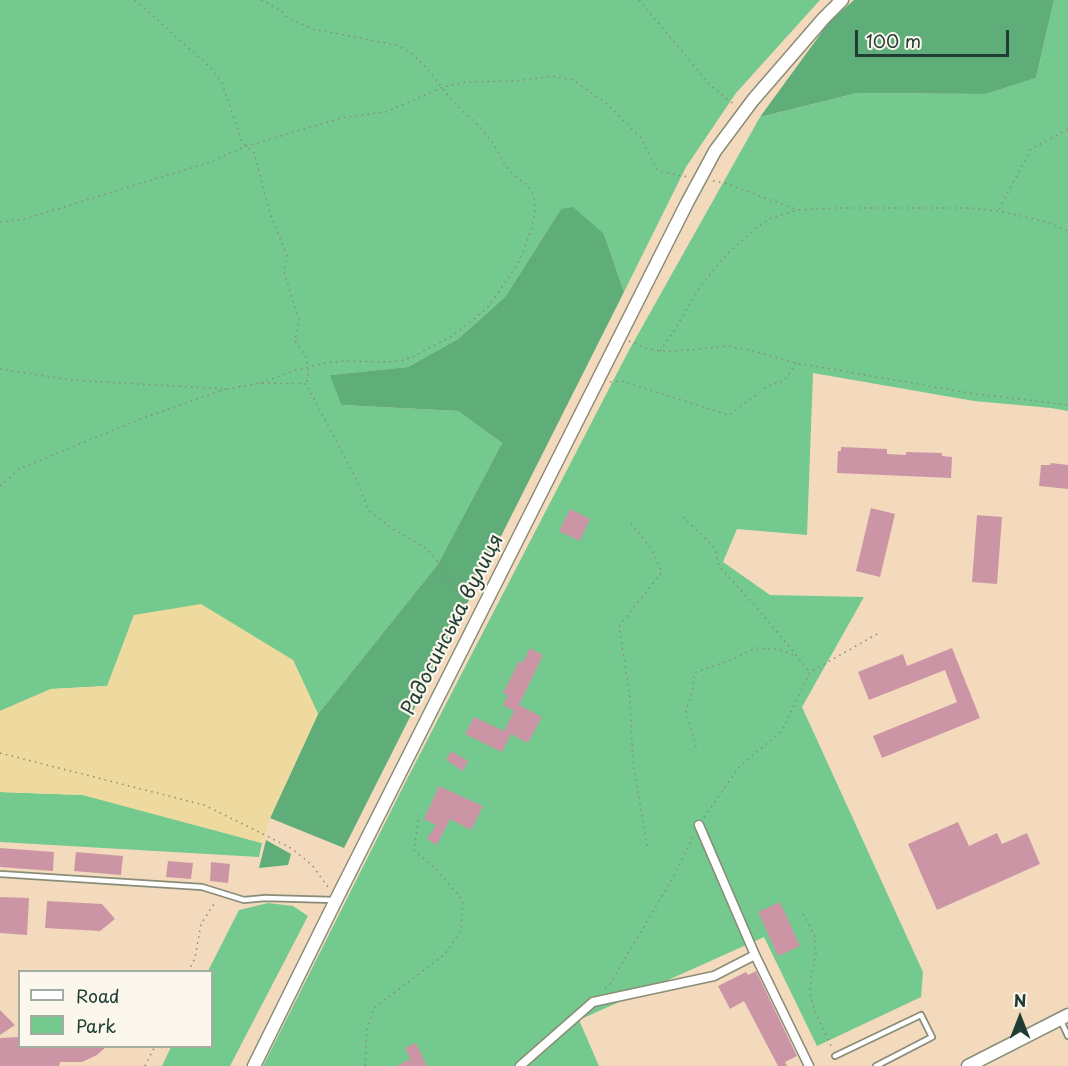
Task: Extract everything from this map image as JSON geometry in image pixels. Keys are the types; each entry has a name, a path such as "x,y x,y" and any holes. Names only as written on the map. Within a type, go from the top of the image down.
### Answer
{"main road":[{"name":"Радосинська вулиця","path":"254,1066 715,151 744,111 842,0"},
{"path":"968,1066 1064,1017"}],"street":[{"path":"699,825 755,955 809,1066"},
{"path":"520,1066 593,1002 714,976 755,955"}],"lane":[{"path":"0,874 202,887 244,900 265,898 336,900"},
{"path":"835,1056 921,1015 932,1037 876,1066"},
{"path":"1064,1017 1068,1035"}],"path":[{"path":"135,0 210,67 222,83 242,142 254,153 270,213 287,256 284,272 299,320 295,341 306,357 308,367 306,384 356,477 369,511 390,527 426,548 440,564 476,623"},
{"path":"0,486 19,469 142,418 227,389 261,383 308,367 344,361 401,361 415,356 452,336 480,314 493,300 520,260 532,227 535,212 534,196 528,186 505,165 493,143 481,128 454,103 425,66 411,53 396,45 313,29 288,18 261,0"},
{"path":"639,0 711,87 744,111"},
{"path":"0,222 25,219 207,163 247,146 345,117 386,112 443,87 466,82 516,81 552,76 573,80 607,104 641,138 658,171 725,183 798,210"},
{"path":"999,211 1031,149 1068,129"},
{"path":"660,351 675,331 700,287 728,253 757,227 771,218 798,210 972,208 999,211 1047,222 1068,231"},
{"path":"620,337 645,348 660,351 727,346 796,363 976,394 1068,405"},
{"path":"597,383 621,381 729,415 768,386 784,381 796,363"},
{"path":"0,369 71,380 227,389"},
{"path":"261,383 306,384"},
{"path":"683,517 715,548 719,566 810,672"},
{"path":"632,523 652,550 662,572 619,626 630,698 633,764 648,849"},
{"path":"593,1002 609,984 669,884 699,825 740,766 782,731 810,672 879,633"},
{"path":"696,747 687,711 693,690 694,673 756,648 777,650 798,657"},
{"path":"0,753 204,805 291,848 312,865 336,900"},
{"path":"365,1066 367,1030 374,1008 445,954 460,931 463,901 440,873 414,850 419,815"},
{"path":"189,970 195,958 201,924 221,893"},
{"path":"803,914 815,937 816,954 810,993 814,1010 835,1056"},
{"path":"145,1066 154,1048"}],"green space":[{"path":"0,0 820,0 736,93 686,167 624,292 604,234 561,209 505,297 458,339 408,367 331,375 341,405 458,411 502,443 438,564 318,714 293,660 134,615 108,686 51,689 0,711"},
{"path":"854,0 1054,0 1036,78 986,94 857,93 760,117 830,21"},
{"path":"1054,0 1068,0 1068,411 974,401 813,373 807,535 737,529 723,562 770,595 864,597 802,707 923,972 921,997 817,1046 764,937 579,1020 599,1066 263,1066 404,785 628,352 760,117 857,93 986,94 1036,78"},
{"path":"573,207 604,234 624,292 344,848 270,818 318,714 438,564 502,443 458,411 341,405 330,375 408,367 458,339 505,297 561,209"},
{"path":"0,792 83,795 262,843 259,857 0,842"},
{"path":"266,840 291,854 288,865 259,868"},
{"path":"268,903 293,906 308,916 230,1066 162,1066 171,1048 213,1048 213,970 209,970 239,910"}],"sand":[{"path":"201,604 293,660 318,714 270,818 262,843 83,795 0,792 0,711 51,689 107,686 134,615"}],"building":[{"path":"841,447 887,449 887,454 942,453 942,456 952,457 951,478 837,473 838,451 841,451"},
{"path":"1051,463 1068,465 1068,489 1039,486 1041,465"},
{"path":"871,508 895,514 880,577 856,571"},
{"path":"570,509 590,519 580,541 559,531"},
{"path":"977,515 1002,517 997,584 972,582"},
{"path":"530,648 543,655 519,705 542,717 528,743 511,734 502,752 465,734 474,717 504,731 514,711 503,705 508,695 503,693 519,661 523,663"},
{"path":"952,648 980,718 882,758 873,736 957,702 945,670 869,700 858,672 903,654 907,666"},
{"path":"451,751 468,761 463,771 446,760"},
{"path":"439,786 483,806 471,830 450,819 437,845 427,839 436,825 424,819"},
{"path":"958,822 969,846 997,833 1002,844 1027,833 1040,864 937,910 908,844"},
{"path":"0,848 54,852 53,871 0,867"},
{"path":"76,852 123,856 121,875 74,871"},
{"path":"168,861 193,863 191,879 166,877"},
{"path":"211,862 230,864 228,883 210,881"},
{"path":"0,897 29,898 27,935 0,933"},
{"path":"47,901 102,904 115,919 100,931 45,928"},
{"path":"780,902 800,946 778,956 758,912"},
{"path":"756,971 797,1056 785,1062 787,1066 778,1066 744,1001 730,1009 718,986 746,972 748,975"},
{"path":"0,1010 15,1025 0,1035"},
{"path":"18,1037 18,1048 105,1048 97,1055 82,1062 60,1062 59,1066 0,1066 0,1038"},
{"path":"416,1043 427,1066 397,1066 410,1059 405,1048"}]}
